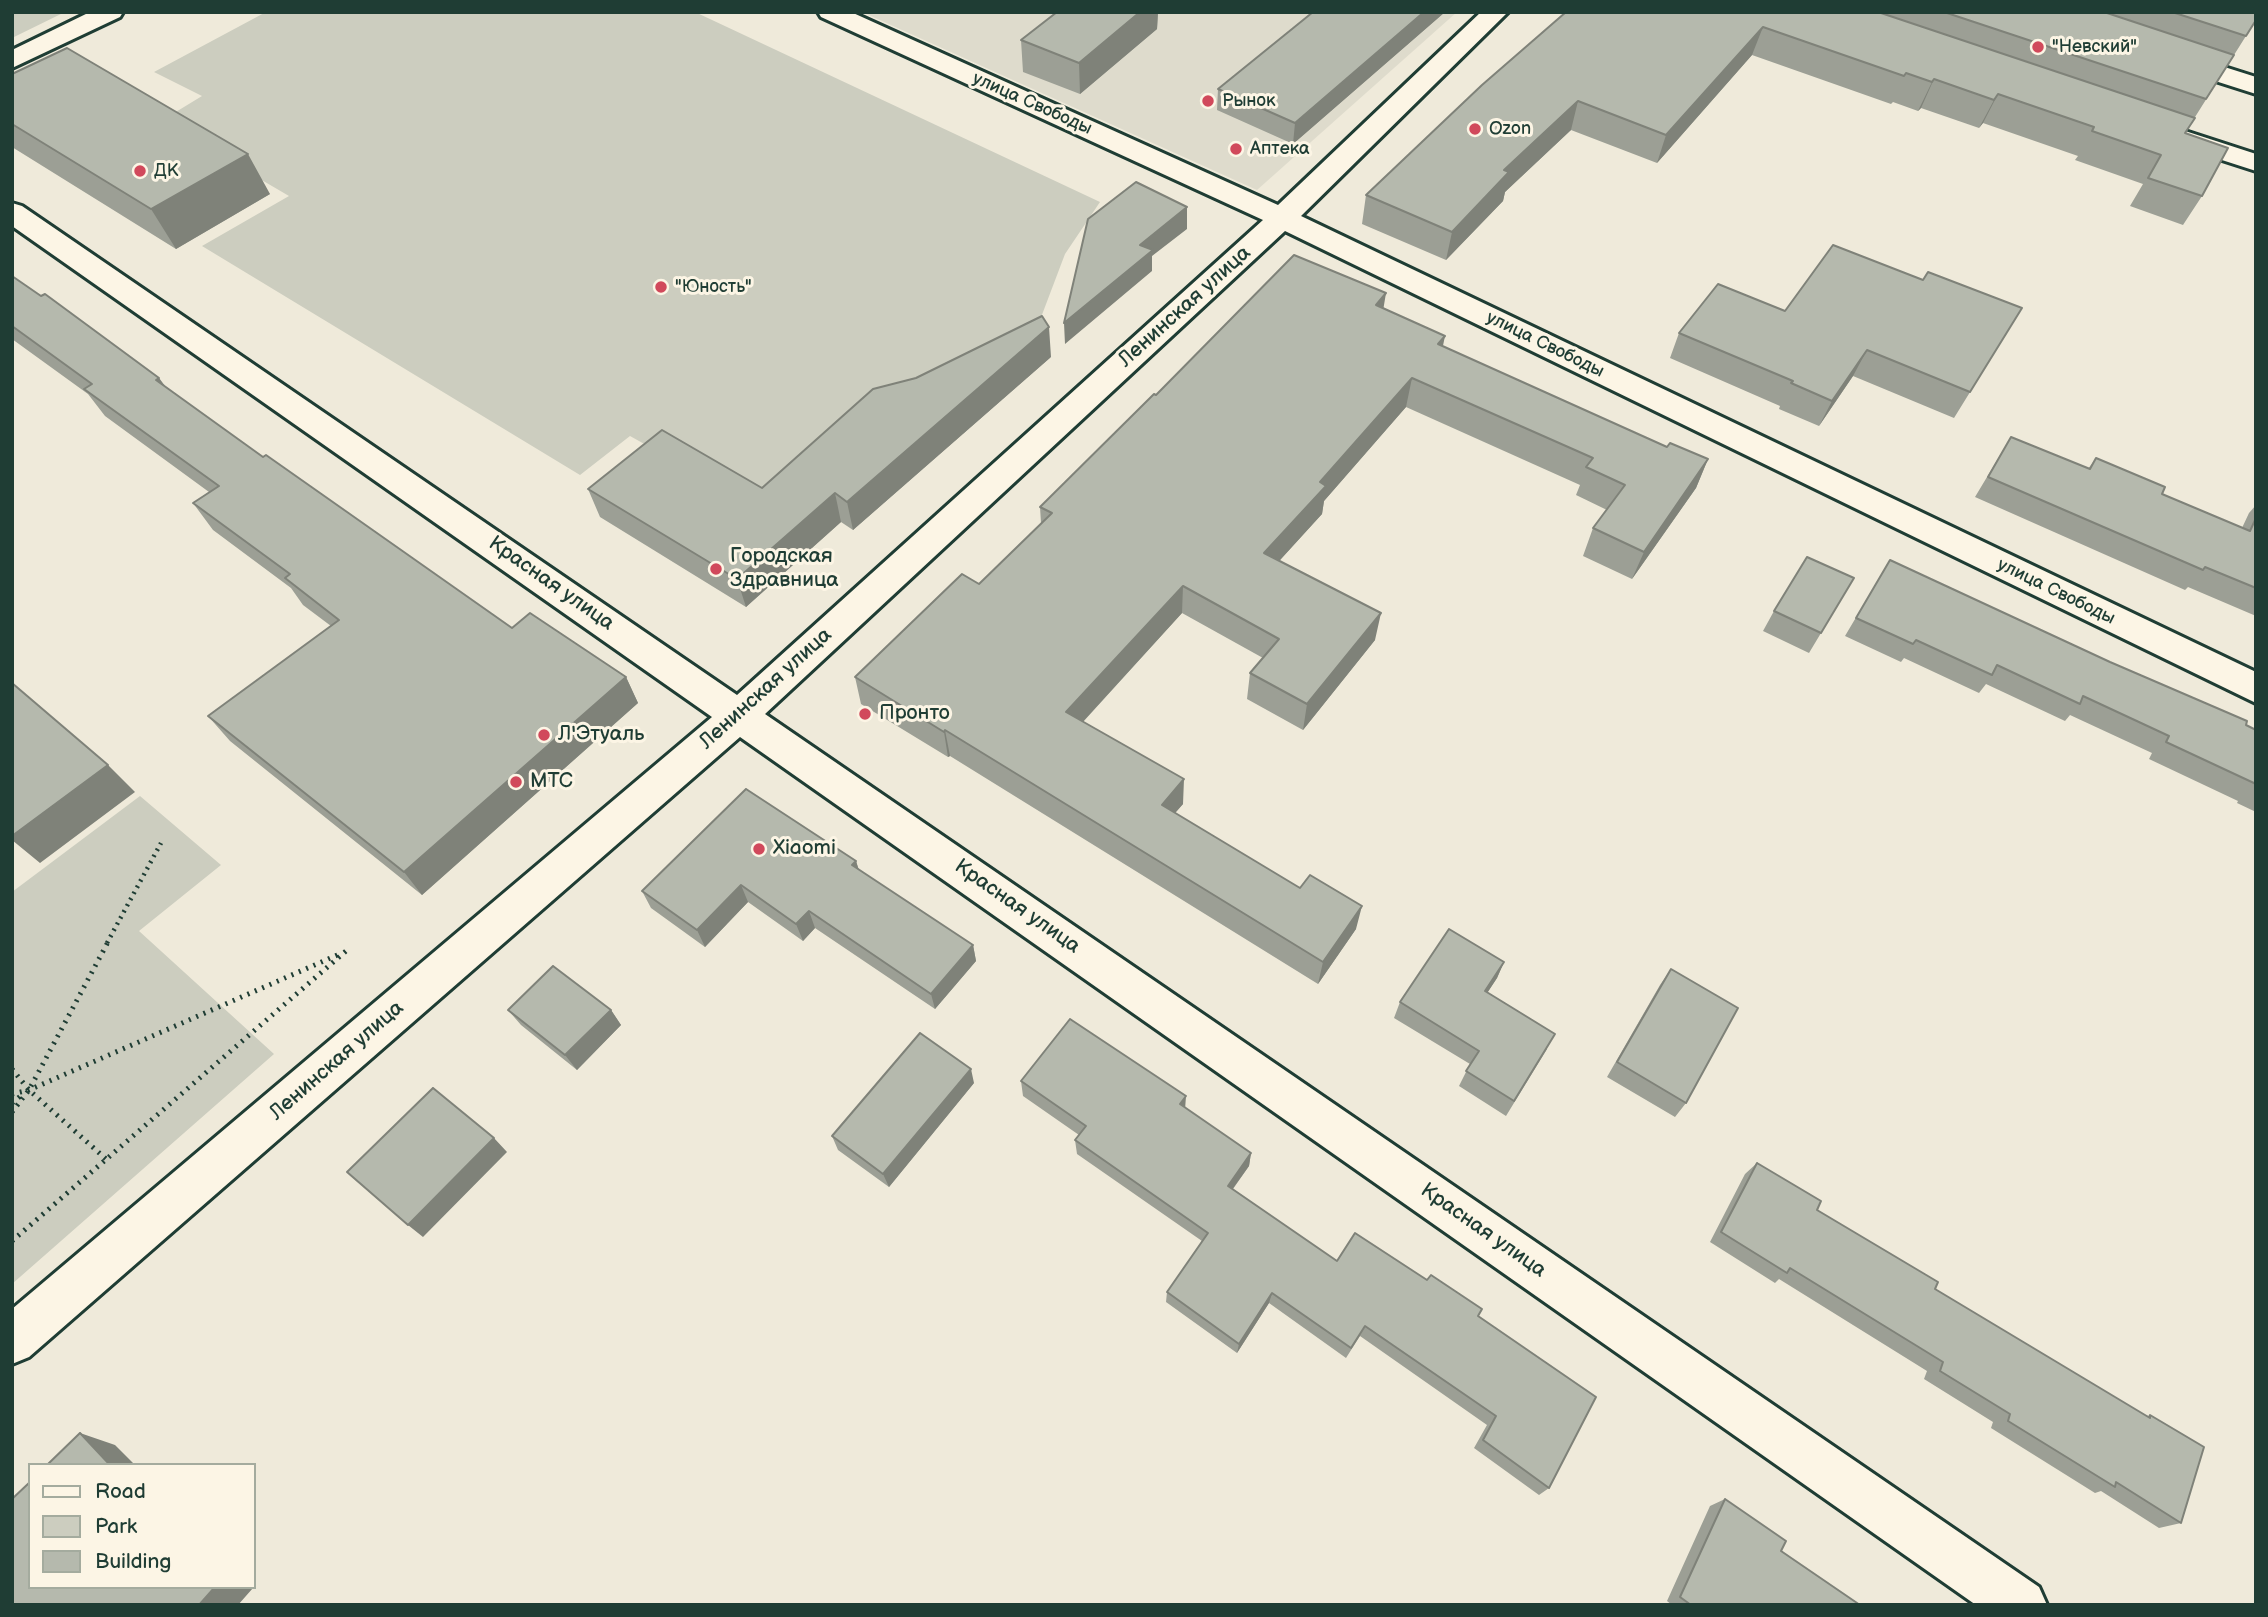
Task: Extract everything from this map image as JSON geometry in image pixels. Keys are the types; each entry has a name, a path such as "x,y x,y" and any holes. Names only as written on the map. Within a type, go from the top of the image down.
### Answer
{"street":[{"path":"12,60 111,12"},
{"name":"улица Свободы","path":"830,12 1282,218 2256,689"},
{"name":"Ленинская улица","path":"12,1340 740,715 1282,218 1496,12"},
{"path":"2152,51 2256,86"},
{"path":"2151,128 2256,163"},
{"name":"Красная улица","path":"12,212 2021,1605"}],"path":[{"path":"12,1111 29,1090 161,843"},
{"path":"12,1094 29,1090 346,951 12,1241"},
{"path":"12,1069 29,1090 106,1159"},
{"path":"12,1103 29,1090"}],"shaded area":[{"name":"Рынок","path":"862,12 1457,12 1257,190"}],"green space":[{"path":"12,12 65,12 12,38"},
{"name":"\"Юность\"","path":"266,12 695,12 1100,202 1065,254 1040,320 754,505 630,436 580,475 202,246 289,196 161,121 202,96 154,72"},
{"path":"140,796 221,865 139,931 274,1054 12,1284 12,892"}],"building":[{"path":"1057,12 1140,12 1079,63 1021,40"},
{"path":"1313,12 1424,12 1295,123 1218,89"},
{"path":"1566,12 1878,12 2195,118 2185,133 2228,148 2202,196 2148,178 2161,155 2092,131 2094,127 1998,94 1994,100 1934,79 1932,82 1906,73 1904,76 1763,27 1666,135 1578,101 1504,170 1509,172 1452,232 1366,195 1482,85"},
{"path":"1944,12 2104,12 2234,55 2206,99"},
{"path":"2172,12 2256,12 2256,20 2246,36"},
{"path":"67,48 248,154 151,209 12,124 12,74"},
{"path":"1136,182 1187,207 1140,245 1153,250 1064,323 1088,219"},
{"path":"1833,245 1923,280 1928,272 2022,308 1970,392 1867,350 1832,401 1791,383 1793,381 1679,333 1718,284 1785,311"},
{"path":"1294,255 1386,293 1376,305 1445,336 1438,344 1667,447 1670,443 1708,459 1644,552 1593,528 1625,485 1586,467 1593,458 1412,378 1320,482 1326,486 1264,553 1381,613 1307,704 1250,673 1279,639 1183,586 1066,712 1184,779 1162,805 1300,888 1310,875 1362,906 1323,962 855,677 962,574 979,584 1052,513 1040,507 1154,394 1156,395"},
{"path":"12,276 41,296 45,294 159,378 156,380 263,457 266,455 512,628 530,613 626,677 404,872 208,716 339,620 285,578 290,574 193,503 219,486 84,389 92,384 12,326"},
{"path":"1042,316 1049,327 847,502 835,493 737,579 588,489 662,430 762,488 873,389 916,378"},
{"path":"2011,437 2090,469 2096,458 2165,487 2162,494 2250,531 2256,518 2256,588 2205,567 2203,570 1988,477"},
{"path":"1807,557 1854,578 1821,633 1774,611"},
{"path":"1890,560 2110,662 2247,721 2246,725 2256,730 2256,784 2166,742 2169,736 2083,696 2080,704 1997,665 1992,675 1916,640 1913,644 1856,618"},
{"path":"12,683 108,765 12,836"},
{"path":"746,789 856,861 852,865 973,945 931,994 809,911 796,924 741,885 697,930 642,891"},
{"path":"1449,929 1504,962 1485,991 1555,1034 1514,1101 1466,1071 1479,1051 1400,1002"},
{"path":"553,966 611,1010 565,1055 508,1010"},
{"path":"1671,969 1738,1008 1686,1103 1617,1062"},
{"path":"1070,1019 1186,1096 1180,1104 1251,1153 1228,1186 1337,1261 1355,1233 1427,1280 1431,1275 1482,1309 1478,1316 1596,1397 1549,1488 1483,1440 1496,1416 1365,1326 1351,1348 1272,1293 1239,1344 1167,1292 1208,1233 1075,1140 1086,1126 1021,1081"},
{"path":"920,1033 971,1069 883,1174 832,1136"},
{"path":"433,1088 494,1138 408,1225 347,1172"},
{"path":"1757,1163 1821,1201 1817,1210 1938,1282 1935,1289 2150,1418 2150,1415 2204,1447 2181,1523 2116,1482 2115,1487 2008,1421 2010,1414 1940,1371 1943,1362 1790,1268 1787,1273 1721,1232"},
{"path":"80,1433 108,1463 49,1463"},
{"path":"28,1484 28,1589 213,1589 199,1605 12,1605 12,1499"},
{"path":"1725,1499 1786,1541 1781,1551 1860,1605 1691,1605 1680,1597"}],"place":[{"name":"\"Невский\"","path":"2038,47"},
{"name":"Рынок","path":"1208,101"},
{"name":"Ozon","path":"1475,129"},
{"name":"Аптека","path":"1236,149"},
{"name":"ДК","path":"140,171"},
{"name":"\"Юность\"","path":"661,287"},
{"name":"Городская Здравница","path":"716,569"},
{"name":"Пронто","path":"865,714"},
{"name":"Л'Этуаль","path":"544,735"},
{"name":"МТС","path":"516,782"},
{"name":"Xiaomi","path":"759,849"}]}
